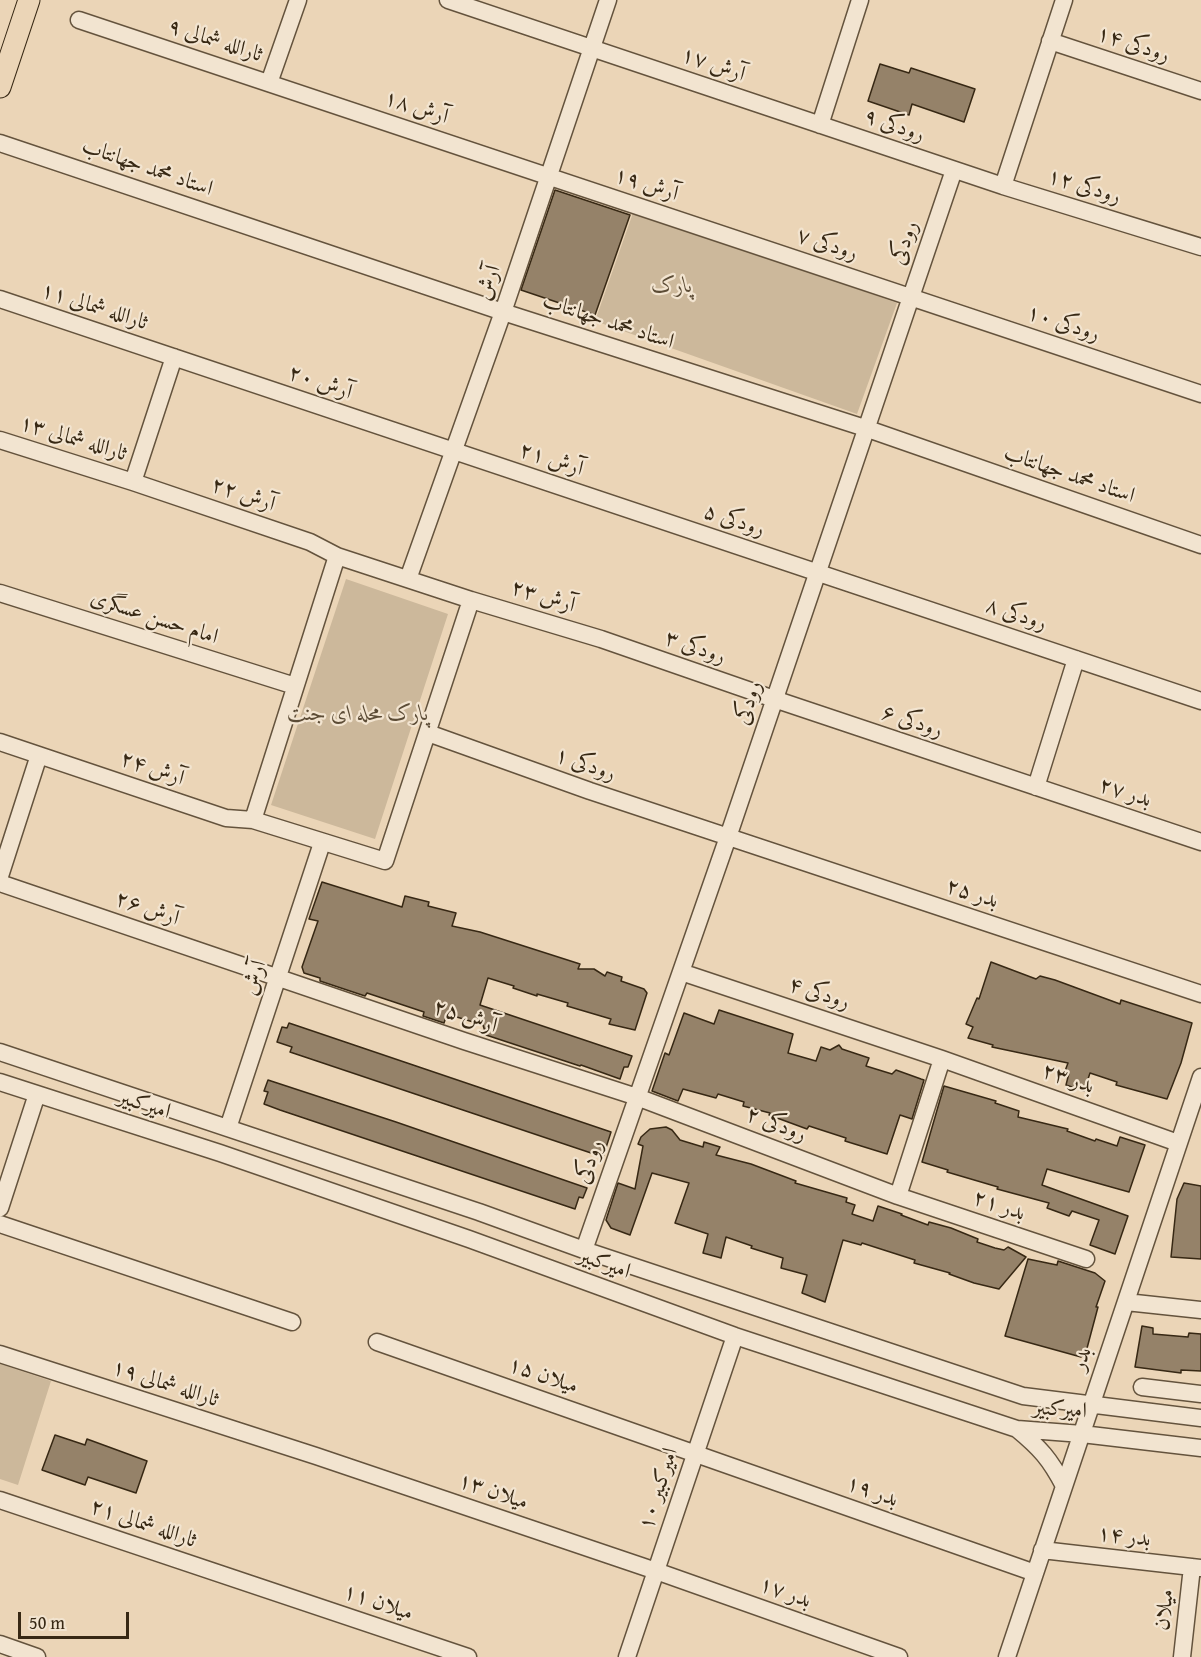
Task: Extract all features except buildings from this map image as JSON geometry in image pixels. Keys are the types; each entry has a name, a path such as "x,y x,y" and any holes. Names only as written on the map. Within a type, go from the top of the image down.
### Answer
{"main road":[{"path":"0,87 29,0"}],"street":[{"path":"269,83 298,0"},
{"name":"آرش ۱۷","path":"448,0 820,125"},
{"name":"آرش","path":"408,579 503,312 608,0"},
{"path":"820,125 860,0"},
{"path":"1004,186 1064,0"},
{"name":"ثارالله شمالی ۹","path":"80,20 269,83"},
{"name":"رودکی ۱۴","path":"1050,41 1201,91"},
{"name":"آرش ۱۸","path":"269,83 549,176"},
{"name":"رودکی ۹","path":"820,125 954,170"},
{"name":"استاد محمد جهانتاب","path":"0,143 503,312 865,428 1201,545"},
{"name":"رودکی ۱۲","path":"954,170 1201,247"},
{"name":"رودکی","path":"584,1250 728,837 954,170"},
{"name":"آرش ۱۹","path":"549,176 729,236"},
{"name":"رودکی ۷","path":"729,236 910,297"},
{"name":"رودکی ۱۰","path":"910,297 1201,394"},
{"name":"ثارالله شمالی ۱۱","path":"0,299 174,357"},
{"path":"133,482 174,357"},
{"name":"آرش ۲۰","path":"174,357 452,451"},
{"name":"ثارالله شمالی ۱۳","path":"0,440 133,482"},
{"name":"آرش ۲۱","path":"452,451 636,512"},
{"name":"آرش ۲۲","path":"133,482 310,542 337,556 408,579"},
{"name":"رودکی ۵","path":"636,512 817,572"},
{"path":"253,820 337,556"},
{"name":"رودکی ۸","path":"817,572 1201,701"},
{"name":"آرش ۲۳","path":"408,579 601,639"},
{"name":"امام حسن عسگری","path":"0,593 295,686"},
{"path":"428,733 471,600"},
{"name":"رودکی ۳","path":"601,639 774,699"},
{"path":"1036,787 1076,659"},
{"name":"رودکی ۶","path":"774,699 1036,787"},
{"name":"رودکی ۱","path":"428,733 728,837"},
{"name":"آرش ۲۴","path":"0,742 226,818 253,820 385,861 428,733"},
{"path":"0,876 39,755"},
{"name":"بدر ۲۷","path":"1036,787 1201,842"},
{"name":"بدر ۲۵","path":"728,837 1201,994"},
{"name":"آرش","path":"228,1128 322,843"},
{"name":"آرش ۲۶","path":"0,883 279,978"},
{"name":"رودکی ۴","path":"681,972 942,1059"},
{"name":"آرش ۲۵","path":"279,978 637,1097"},
{"name":"امیرکبیر","path":"0,1052 1023,1396 1201,1418"},
{"path":"898,1196 942,1059"},
{"name":"بدر ۲۳","path":"942,1059 1178,1143"},
{"name":"بدر","path":"1007,1657 1082,1434 1090,1403 1201,1077"},
{"name":"امیرکبیر","path":"0,1082 220,1153 469,1239 735,1336 1017,1429 1201,1448"},
{"path":"0,1208 38,1094"},
{"name":"رودکی ۲","path":"637,1097 898,1196"},
{"name":"بدر ۲۱","path":"898,1196 1086,1259"},
{"path":"469,1239 479,1212"},
{"path":"0,1224 292,1322"},
{"path":"1126,1302 1201,1310"},
{"name":"امیرکبیر ۱۰","path":"627,1657 735,1336"},
{"name":"میلان ۱۵","path":"377,1342 695,1453"},
{"name":"ثارالله شمالی ۱۹","path":"0,1354 316,1456"},
{"path":"1142,1387 1201,1394"},
{"path":"1017,1429 1039,1447 1054,1466 1064,1486"},
{"name":"بدر ۱۹","path":"695,1453 1035,1573"},
{"name":"میلان ۱۳","path":"316,1456 656,1571"},
{"name":"ثارالله شمالی ۲۱","path":"0,1500 272,1591"},
{"name":"بدر ۱۴","path":"1042,1550 1197,1568"},
{"name":"میلان","path":"1182,1657 1197,1568"},
{"name":"بدر ۱۷","path":"656,1571 899,1657"},
{"name":"میلان ۱۱","path":"272,1591 468,1657"},
{"path":"0,1644 38,1657"}],"green space":[{"name":"پارک","path":"634,210 897,303 857,414 595,321"},
{"name":"پارک محله ای جنت","path":"346,579 448,614 375,839 271,805"},
{"path":"0,1364 51,1381 18,1485 0,1479"}]}
